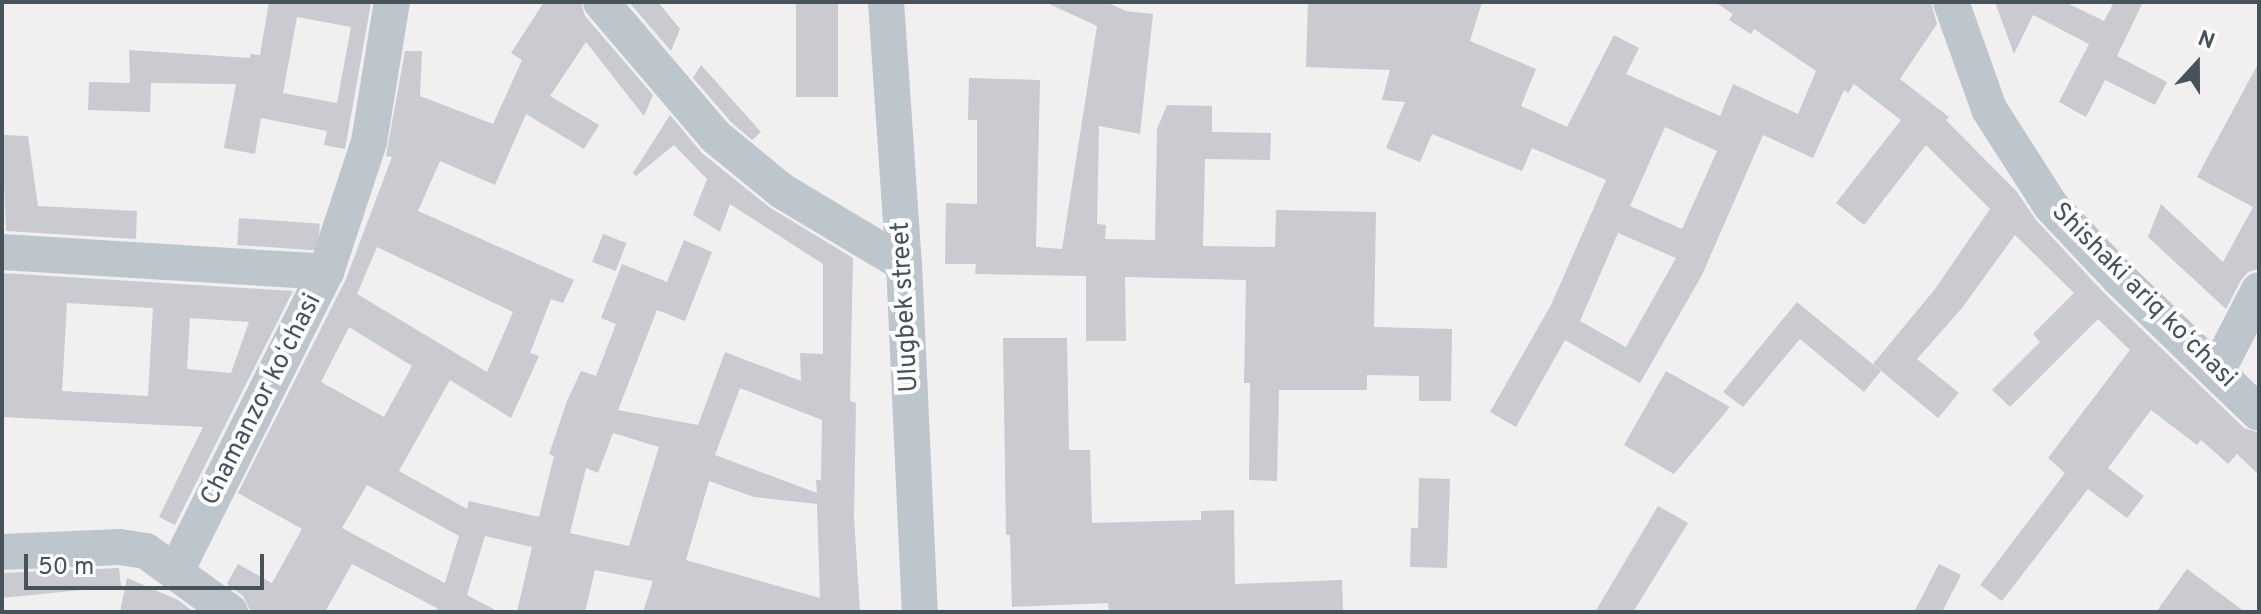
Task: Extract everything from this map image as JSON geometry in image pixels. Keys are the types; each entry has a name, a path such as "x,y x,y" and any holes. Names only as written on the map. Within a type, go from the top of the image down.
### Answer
{"street":[{"name":"Chamanzor koʻchasi","path":"176,571 326,272 369,142 392,2"},
{"path":"601,2 621,20 716,137 782,191 904,264"},
{"name":"Ulugbek street","path":"886,2 904,264 920,612"},
{"name":"Shishaki ariq koʻchasi","path":"1951,2 1989,109 2051,206 2119,278 2259,413"},
{"name":"Chamanzor koʻchasi","path":"2,252 326,272"},
{"path":"2217,371 2259,290"},
{"path":"2,552 120,547 146,551 230,612"}],"building":[{"path":"269,2 371,3 345,149 324,145 327,131 261,118 255,154 224,148 236,84 151,83 150,112 88,110 89,82 130,83 129,50 250,58 250,54 260,55","holes":["297,17 351,27 337,103 283,93"]},
{"path":"544,2 581,2 585,16 653,95 644,116 586,42 550,96 599,125 584,149 526,114 495,185 440,161 418,211 574,280 563,303 551,299 530,353 539,356 511,418 450,380 399,471 467,509 469,501 539,517 554,456 549,454 567,401 581,371 596,376 616,324 601,318 622,264 667,282 684,240 712,252 685,321 657,310 618,410 698,425 725,352 801,381 800,353 823,354 823,264 730,204 720,232 693,215 707,179 674,145 636,176 633,173 670,115 702,153 769,207 853,258 850,401 856,403 854,517 860,612 643,612 653,581 595,570 585,612 517,612 532,547 485,536 467,595 499,612 436,612 437,608 352,564 325,612 251,612 243,596 227,584 238,564 272,583 302,529 238,493 346,279 392,157 386,156 405,51 422,51 420,96 493,124 522,60 511,53","holes":["377,247 513,312 487,372 357,294","349,327 412,366 384,417 321,382","740,388 822,420 821,480 816,480 817,493 715,455","613,433 659,447 629,546 570,533 586,468 598,473","709,481 754,497 817,504 820,598 686,560","367,485 459,536 445,583 342,528"]},
{"path":"629,2 658,2 680,29 671,51"},
{"path":"796,2 838,2 838,97 796,97"},
{"path":"1045,2 1106,2 1126,11 1153,14 1140,134 1099,126 1097,224 1106,225 1105,239 1155,240 1157,129 1167,105 1212,106 1212,132 1271,133 1270,160 1205,159 1203,246 1275,247 1276,210 1376,212 1374,327 1452,329 1451,401 1419,401 1419,376 1367,375 1367,390 1279,390 1277,481 1249,480 1250,383 1244,383 1246,280 1125,277 1126,341 1086,341 1086,276 975,274 976,264 945,264 946,203 977,204 977,120 968,120 969,78 1040,80 1036,247 1062,249 1097,26"},
{"path":"1308,2 1482,2 1470,41 1536,69 1521,106 1567,127 1614,35 1639,48 1626,74 1720,116 1733,84 1798,114 1816,71 1754,29 1751,34 1729,20 1733,14 1715,2 1931,2 1937,24 1900,79 1949,117 1946,120 2017,192 2036,220 2104,293 2244,428 2259,433 2259,475 2237,454 2228,464 2201,440 2197,445 2151,410 2108,468 2144,496 2127,518 2088,489 2002,601 1980,585 2065,473 2048,458 2130,350 2098,319 2010,407 1992,390 2040,342 2033,334 2074,293 2015,235 1962,308 1917,359 1959,393 1938,418 1873,364 1935,289 1990,209 1926,145 1864,225 1836,203 1901,120 1854,84 1848,93 1844,90 1813,158 1763,135 1702,275 1640,383 1565,340 1516,427 1490,412 1551,305 1606,180 1532,148 1522,171 1432,134 1420,162 1386,148 1405,102 1382,100 1390,70 1306,67","holes":["1665,127 1717,151 1682,229 1630,206","1618,233 1676,258 1626,347 1580,321"]},
{"path":"1995,2 2065,2 2104,21 2114,2 2143,2 2117,56 2167,82 2155,105 2105,80 2086,117 2059,102 2089,44 2033,15 2014,54"},
{"path":"2259,62 2259,269 2248,272 2241,280 2226,309 2148,237 2161,204 2223,262 2253,207 2197,177"},
{"path":"701,65 761,132 752,140 731,122 693,78"},
{"path":"2,135 28,136 38,206 137,211 136,239 6,231"},
{"path":"239,218 320,224 318,251 237,245"},
{"path":"603,234 626,243 616,271 592,262"},
{"path":"2,273 293,291 175,525 159,517 203,427 2,417","holes":["67,303 153,308 148,396 62,391","190,318 249,322 231,373 187,369"]},
{"path":"1797,302 1881,371 1864,392 1800,339 1743,407 1723,392"},
{"path":"1003,338 1067,338 1069,450 1090,450 1092,523 1201,520 1201,511 1234,510 1235,584 1342,580 1343,612 1109,612 1108,603 1012,607 1010,535 1006,535"},
{"path":"1666,371 1730,407 1674,474 1624,445"},
{"path":"1419,478 1450,479 1447,568 1410,567 1411,528 1418,528"},
{"path":"1658,506 1688,523 1633,612 1595,612"},
{"path":"1939,564 1961,575 1942,612 1914,612"},
{"path":"119,568 121,586 2,598 2,573"},
{"path":"2187,569 2245,612 2156,612"},
{"path":"127,578 178,600 194,612 120,612"}]}
